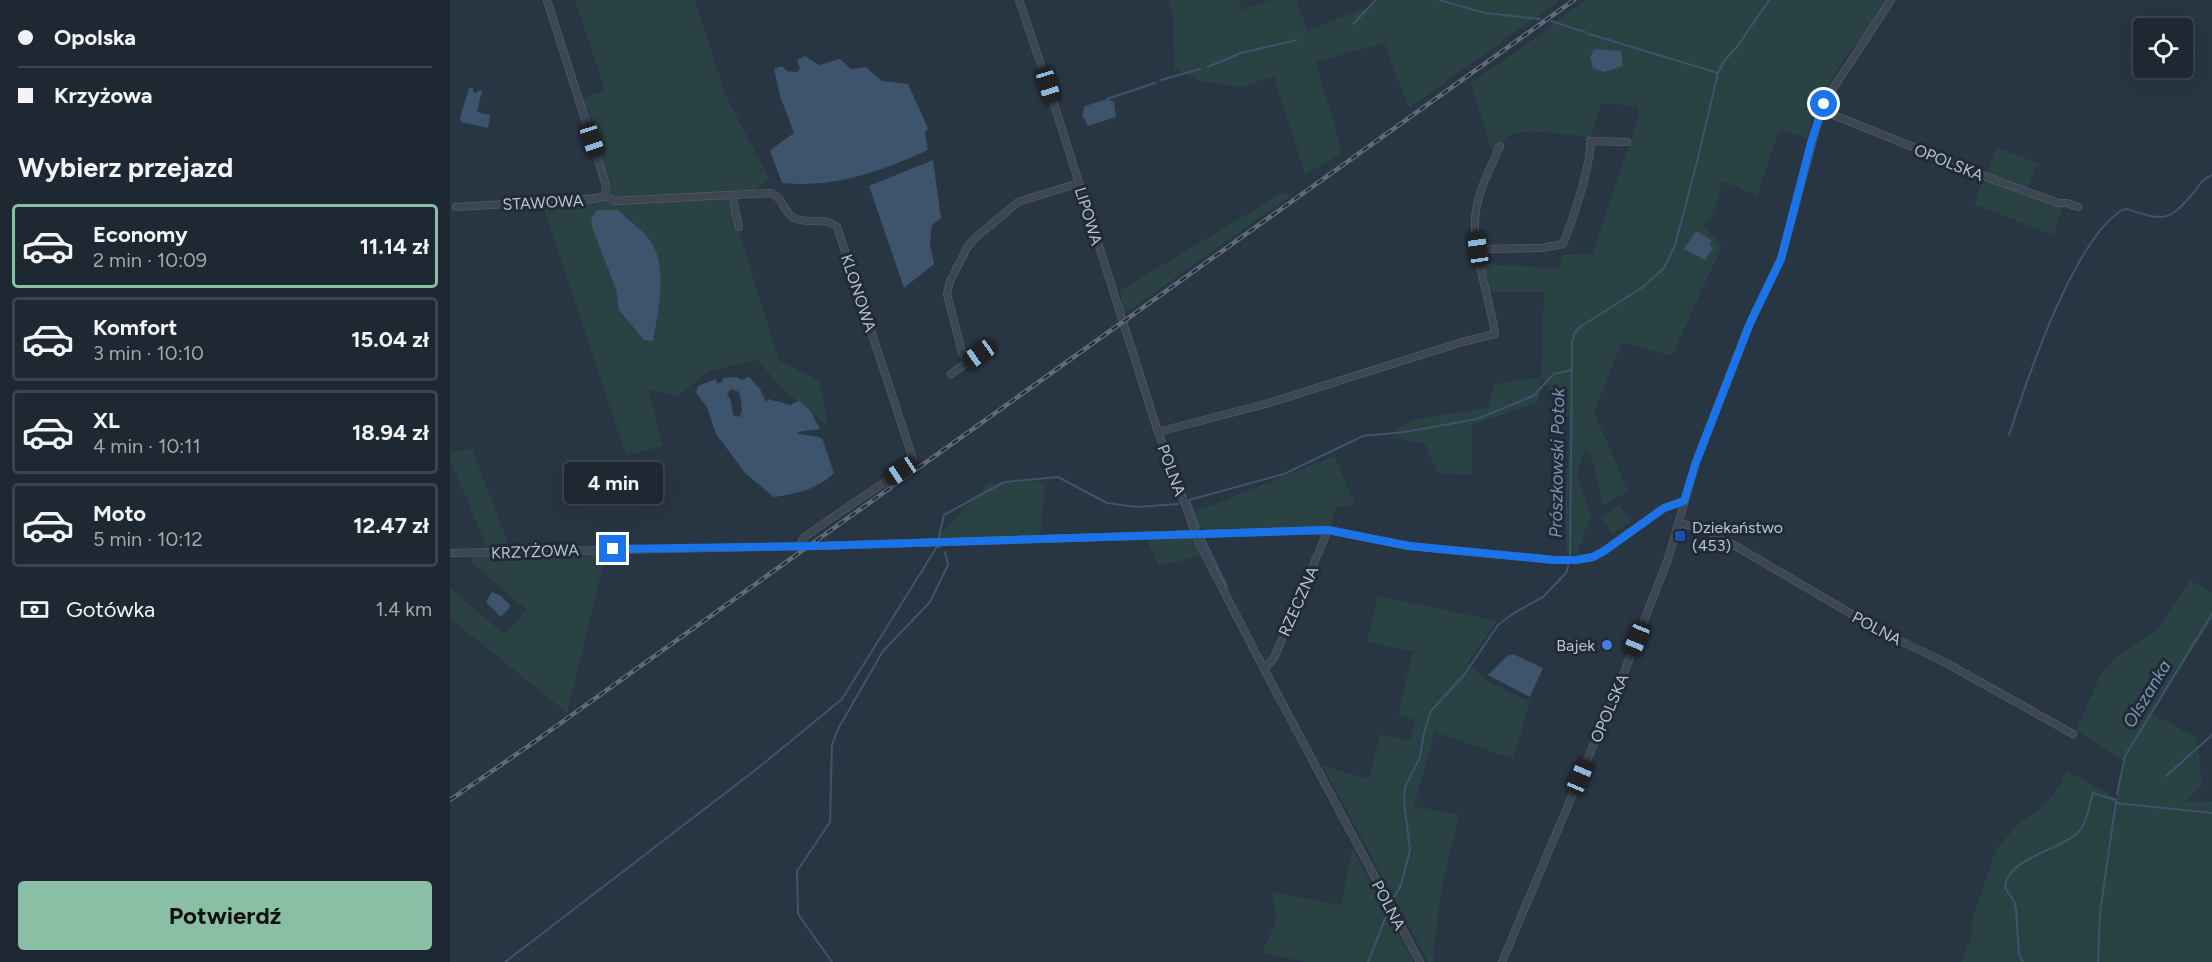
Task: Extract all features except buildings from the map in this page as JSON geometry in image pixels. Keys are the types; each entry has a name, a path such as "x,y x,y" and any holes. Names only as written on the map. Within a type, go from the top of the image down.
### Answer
{"street":[{"name":"STAWOWA","path":"456,207 593,199 604,196 606,185 547,0"},
{"name":"LIPOWA","path":"1019,0 1158,432"},
{"name":"OPOLSKA","path":"1502,962 1631,654 1668,559 1696,462 1750,323 1781,259 1821,110 1891,0"},
{"name":"OPOLSKA","path":"1821,110 1997,181 2059,203 2078,207"},
{"path":"1478,249 1542,248 1563,244 1586,170 1591,150 1590,141 1627,142"},
{"name":"POLNA","path":"1420,962 1212,570 1195,533 1158,432 1272,402 1432,351 1495,334 1478,249 1475,219 1479,197 1500,146"},
{"path":"967,362 959,342 947,294 950,281 967,248 974,239 1018,202 1079,183"},
{"name":"KLONOWA","path":"604,196 615,201 776,194 794,218 824,220 837,227 912,459 901,471 804,537 800,545"},
{"path":"732,195 739,227"},
{"path":"951,374 979,354"},
{"name":"KRZYŻOWA","path":"450,553 1328,530 1409,546 1563,561 1593,557 1664,508 1684,501"},
{"name":"POLNA","path":"1680,523 1710,532 1727,541 1882,632 1987,685 2073,734"},
{"name":"RZECZNA","path":"1264,669 1274,658 1328,530"}],"green space":[{"path":"575,0 695,0 726,96 770,180 730,204 779,360 819,381 828,427 784,390 757,360 709,371 677,396 648,389 663,446 626,456 540,197 611,192 582,99 605,90"},
{"path":"1168,0 1238,0 1243,10 1270,0 1296,0 1308,30 1371,6 1380,0 1560,0 1409,108 1384,43 1316,62 1342,152 1305,175 1274,76 1242,87 1203,82 1174,68 1173,13"},
{"path":"1587,0 1890,0 1871,30 1849,52 1817,102 1807,138 1781,130 1778,133 1757,196 1723,181 1710,221 1703,225 1722,246 1672,356 1622,342 1594,412 1628,491 1603,506 1594,464 1585,449 1577,475 1591,514 1577,554 1567,555 1565,509 1570,421 1542,378 1538,402 1472,425 1472,475 1437,473 1425,444 1388,437 1401,435 1395,430 1416,419 1488,408 1494,384 1541,377 1544,292 1490,292 1484,264 1558,268 1563,255 1592,254 1639,117 1637,106 1601,103 1591,138 1548,132 1524,132 1507,137 1493,155 1471,83"},
{"path":"1997,148 2038,163 2028,188 2065,203 2053,235 1974,204"},
{"path":"1282,193 1292,195 1124,314 1120,291"},
{"path":"472,448 510,549 488,550 450,460 450,453"},
{"path":"1334,456 1355,504 1336,507 1331,526 1202,529 1195,512"},
{"path":"1034,481 1045,483 1040,536 937,538 987,484"},
{"path":"1619,505 1631,521 1612,534 1601,517"},
{"path":"1192,538 1201,556 1159,566 1147,541"},
{"path":"606,553 567,713 450,618 450,588 504,634 527,610 470,561 475,556"},
{"path":"2190,580 2212,593 2212,620 2150,713 2197,738 2202,785 2186,802 2212,801 2212,962 1961,962 1972,936 1971,923 1996,849 2018,825 2044,805 2061,784 2066,771 2115,797 2110,823 2125,761 2076,730 2101,674 2114,659 2159,629"},
{"path":"1378,596 1497,621 1468,663 1485,680 1530,701 1513,759 1435,732 1414,806 1460,815 1442,888 1433,962 1428,962 1323,766 1369,779 1380,734 1410,741 1415,720 1398,715 1413,651 1367,642"},
{"path":"1352,848 1414,962 1306,962 1262,953 1276,921 1272,892 1341,905"}],"water":[{"path":"1595,49 1621,51 1623,66 1604,72 1593,68 1590,57"},
{"path":"805,56 819,65 840,59 851,69 866,67 882,81 908,84 928,128 925,133 928,150 857,177 821,183 782,183 770,150 794,133 780,96 774,69 782,66 787,71 797,72 800,68 797,60"},
{"path":"469,88 473,88 473,92 476,93 478,90 482,91 477,112 490,115 488,128 461,122 460,118"},
{"path":"1107,99 1114,102 1116,117 1088,126 1082,115 1085,106"},
{"path":"933,160 941,218 932,225 930,244 934,264 904,288 869,186"},
{"path":"597,210 618,210 649,239 655,250 659,262 660,288 653,341 644,340 619,310 616,289 593,230 591,219"},
{"path":"1696,231 1711,240 1710,245 1713,248 1705,260 1684,249"},
{"path":"737,377 741,380 749,377 760,389 766,402 768,399 790,405 799,401 810,410 820,429 797,432 823,440 834,473 828,479 806,490 774,497 746,474 716,434 707,407 696,393 698,386 716,379 717,383 722,382 723,378","holes":["731,389 739,392 742,408 739,417 733,415 731,401 727,394"]},
{"path":"492,592 500,595 511,606 501,617 486,602"},
{"path":"1513,654 1543,668 1530,697 1488,675 1507,656"}],"waterway":[{"path":"1353,24 1376,0"},
{"path":"1439,0 1485,13 1540,19"},
{"name":"Prószkowski Potok","path":"1570,557 1572,343 1574,334 1580,327 1643,287 1664,268 1675,245 1718,73 1724,61 1737,47 1769,0"},
{"path":"1551,21 1585,32"},
{"path":"1589,34 1718,73"},
{"path":"1208,67 1241,53 1297,40"},
{"path":"1161,80 1200,69"},
{"path":"1107,99 1155,83"},
{"path":"2009,435 2054,313 2086,250 2104,226 2122,210 2127,209 2149,216 2158,217 2171,214 2204,180 2212,175"},
{"path":"1199,527 1189,500 1284,474 1363,436 1405,432 1477,419 1533,396 1554,374 1571,370"},
{"path":"939,537 944,515 1004,482 1058,477 1107,503 1137,507 1178,504"},
{"path":"1202,535 1227,587"},
{"path":"505,962 758,768 842,699 938,545 940,547"},
{"path":"832,962 798,914 797,871 830,822 832,745 838,729 883,651 930,602 948,565 945,552"},
{"name":"Prószkowski Potok","path":"1391,903 1401,885 1410,850 1404,801 1405,787 1420,757 1431,711 1464,675 1498,625 1543,597 1566,573 1569,563"},
{"name":"Olszanka","path":"2117,794 2125,756 2212,614"},
{"path":"2166,776 2212,735"},
{"path":"2023,962 2019,955 2016,908 2005,888 2008,877 2025,861 2073,837 2081,829 2087,817 2093,793 2116,800"},
{"name":"Olszanka","path":"2098,962 2100,913 2116,801"},
{"path":"2116,803 2212,813"},
{"name":"Prószkowski Potok","path":"1368,962 1389,909"}],"railway":[{"path":"450,800 1574,0"}],"place":[{"name":"Dziekaństwo (453)","path":"1680,536"},
{"name":"Bajek","path":"1607,645"}],"route":[{"path":"613,549 816,546 1328,530 1422,548 1464,550 1563,561 1593,557 1664,508 1684,501 1696,462 1750,323 1781,259 1812,139 1824,104"}]}
